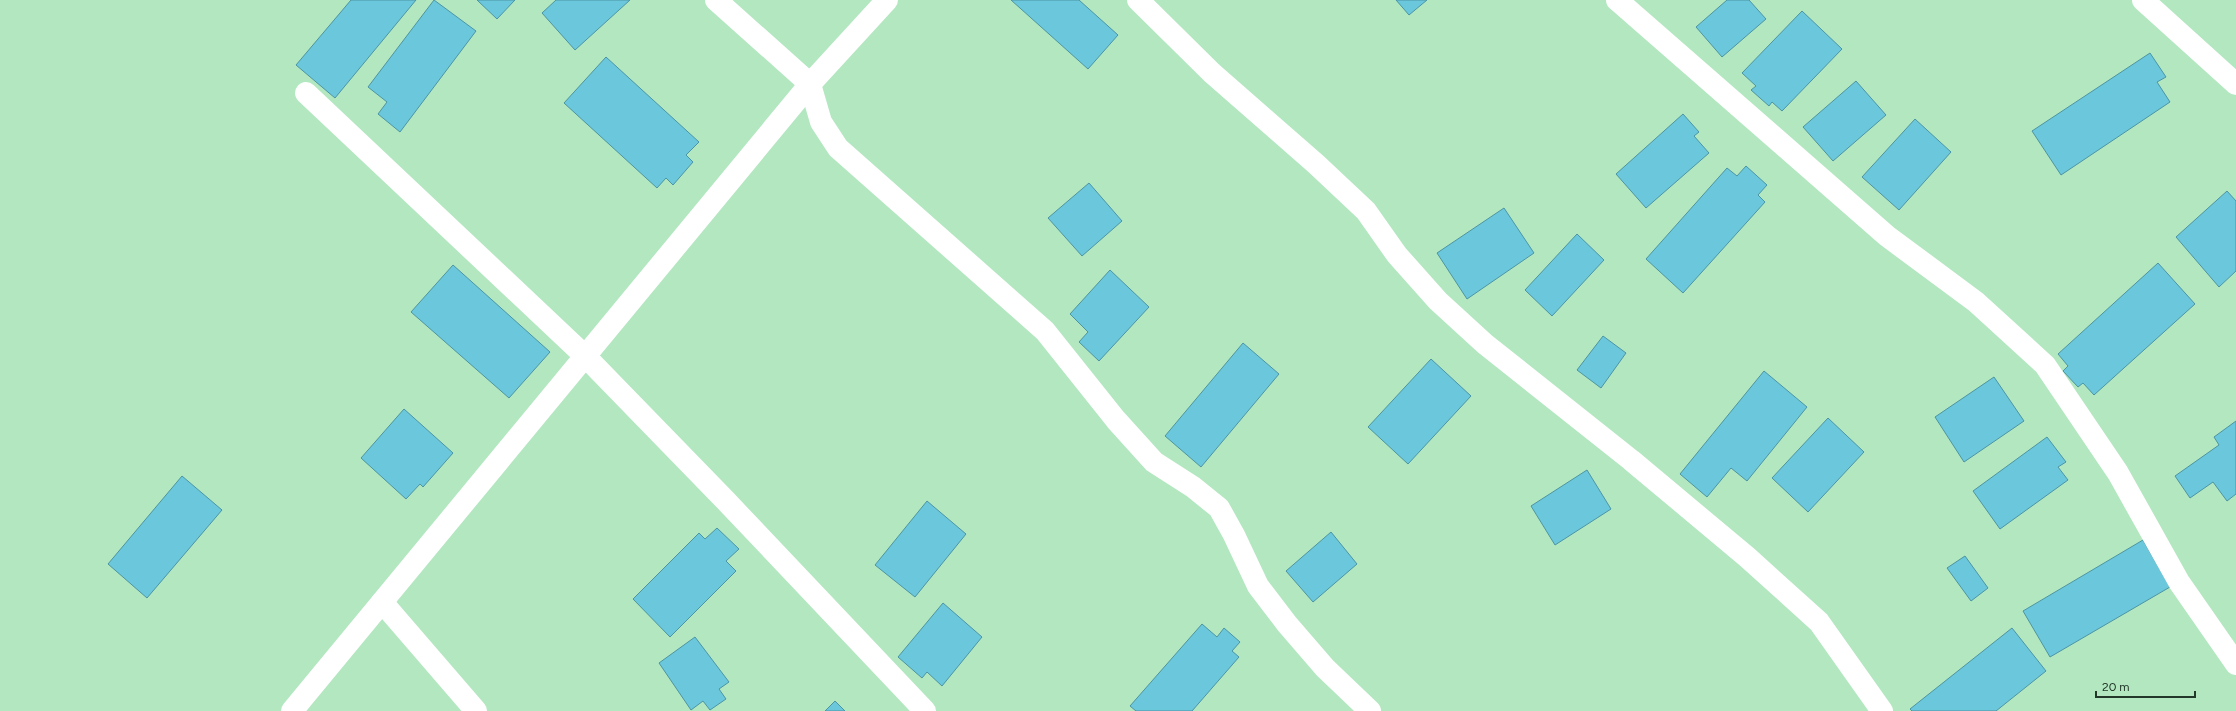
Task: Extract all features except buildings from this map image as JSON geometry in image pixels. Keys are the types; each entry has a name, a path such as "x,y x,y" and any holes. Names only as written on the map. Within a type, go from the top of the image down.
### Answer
{"street":[{"path":"716,0 810,84 821,122 838,148 1045,331 1116,420 1154,462 1193,487 1219,508 1234,535 1258,586 1287,624 1325,668 1370,711"},
{"path":"292,711 810,84 887,0"},
{"path":"1138,0 1212,73 1316,164 1366,211 1397,255 1438,301 1485,344 1631,460 1741,552 1819,622 1882,711"},
{"path":"1617,0 1887,236 1976,302 2045,365 2118,473 2179,582 2236,664"},
{"path":"2143,0 2236,84"},
{"path":"306,93 586,357 732,506 925,711"},
{"path":"382,602 476,711"}]}
